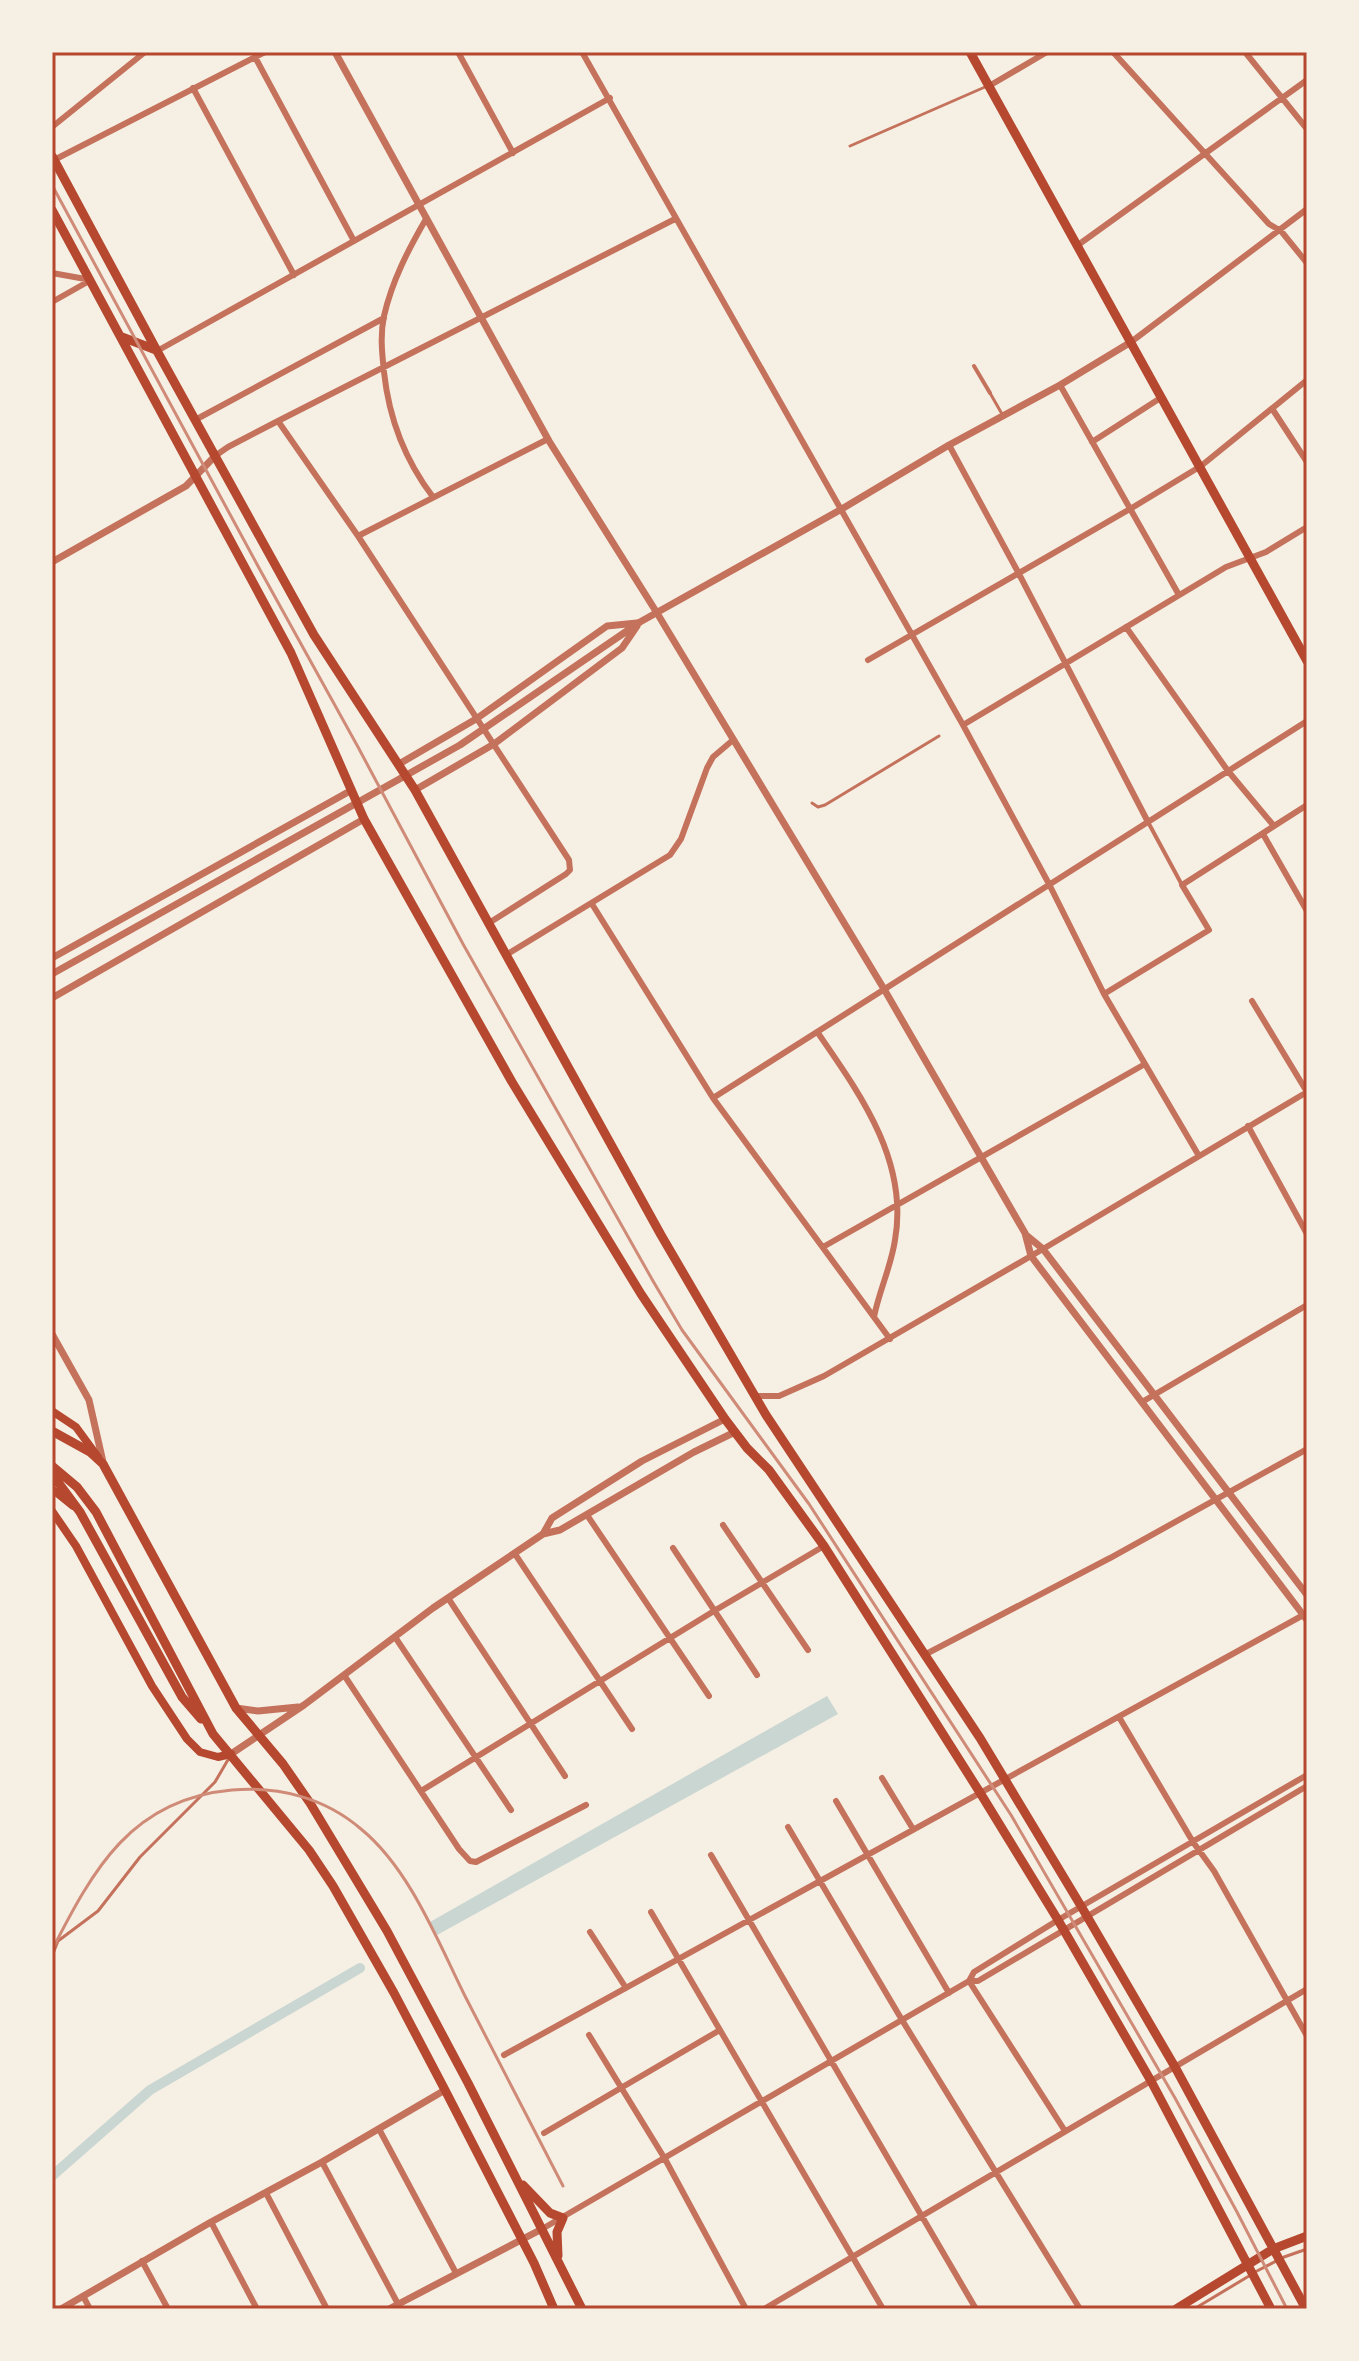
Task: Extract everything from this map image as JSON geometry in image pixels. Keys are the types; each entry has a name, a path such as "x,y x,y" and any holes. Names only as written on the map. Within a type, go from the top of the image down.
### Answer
{"main road":[{"path":"970,52 1307,661"},
{"path":"53,158 329,661 415,790 609,1144 755,1396 1005,1778 1175,2067 1306,2309"},
{"path":"52,210 303,677 364,819 548,1142 641,1294 725,1419 769,1470 824,1546 979,1791 1151,2081 1271,2309"},
{"path":"122,337 157,351"},
{"path":"52,1411 76,1427 103,1464 236,1708 310,1803 387,1931 582,2309"},
{"path":"52,1431 90,1452 103,1464"},
{"path":"52,1466 77,1487 96,1512 213,1734"},
{"path":"52,1474 80,1512 182,1697 309,1850 333,1886 445,2090 554,2309"},
{"path":"52,1489 80,1512"},
{"path":"52,1511 76,1546 152,1686 187,1739 200,1752 218,1757 231,1754"},
{"path":"516,2178 550,2213 563,2218 557,2239 560,2268"},
{"path":"1176,2309 1250,2268 1273,2249 1307,2236"}],"street":[{"path":"52,127 145,52"},
{"path":"53,158 265,52"},
{"path":"335,52 548,439 884,989 1025,1233 1031,1256 1306,1616 979,1791 504,2055"},
{"path":"458,52 513,153"},
{"path":"582,52 963,725 1104,994 1199,1156"},
{"path":"989,86 1047,52"},
{"path":"1113,52 1269,224 1281,231 1307,263"},
{"path":"1245,52 1307,129"},
{"path":"255,57 354,241"},
{"path":"1078,245 1307,80"},
{"path":"193,88 294,275"},
{"path":"157,351 610,98"},
{"path":"52,974 460,745 640,622 1131,342 1307,209"},
{"path":"426,219 398,274 384,318 381,343 392,419 401,446 417,477 433,497"},
{"path":"52,562 186,486 215,456 278,421 675,219"},
{"path":"52,273 91,280"},
{"path":"52,302 91,280"},
{"path":"195,420 384,318"},
{"path":"974,366 990,393"},
{"path":"868,660 1201,466 1307,380"},
{"path":"1060,385 1179,595"},
{"path":"1092,442 1162,397"},
{"path":"1273,410 1307,462"},
{"path":"278,421 358,536 571,865 566,874 489,923"},
{"path":"358,536 548,439"},
{"path":"949,445 1148,822 1209,930 1104,994"},
{"path":"963,725 1226,567 1277,546 1307,527"},
{"path":"399,764 476,719 607,626 640,622"},
{"path":"415,790 494,744 622,648 640,622"},
{"path":"1126,627 1228,771 1274,826"},
{"path":"713,1098 1307,721"},
{"path":"506,955 670,855 681,839 713,757 733,740"},
{"path":"52,958 350,791"},
{"path":"1182,885 1307,805"},
{"path":"52,998 364,819"},
{"path":"1263,834 1307,911"},
{"path":"592,904 713,1098 890,1339"},
{"path":"755,1396 779,1396 824,1376 1307,1092 1252,1001"},
{"path":"818,1033 872,1115 890,1166 897,1205 896,1236 874,1317"},
{"path":"823,1247 1145,1064"},
{"path":"1248,1126 1307,1234"},
{"path":"1025,1233 1043,1249 1307,1595"},
{"path":"1142,1402 1307,1305"},
{"path":"52,1334 89,1400 103,1464"},
{"path":"543,1534 552,1518 603,1485 655,1453 725,1419"},
{"path":"231,1754 304,1705 448,1598 543,1534 560,1530 694,1452 735,1432"},
{"path":"926,1654 1216,1501 1307,1449"},
{"path":"587,1515 709,1696"},
{"path":"723,1525 808,1650"},
{"path":"421,1791 824,1546"},
{"path":"673,1548 757,1675"},
{"path":"515,1554 632,1729"},
{"path":"448,1598 565,1776"},
{"path":"395,1637 511,1810"},
{"path":"344,1675 470,1861 476,1862 586,1805"},
{"path":"236,1708 275,1711 304,1705"},
{"path":"1119,1717 1193,1842 1214,1871 1307,2036"},
{"path":"969,1981 978,1981 1063,1930 1084,1910 1307,1775"},
{"path":"882,1778 913,1829"},
{"path":"389,2309 563,2218 969,1981 974,1972 1058,1920 1084,1910 1198,1850 1307,1786"},
{"path":"836,1801 949,1993"},
{"path":"788,1827 995,2174 1080,2309"},
{"path":"711,1855 976,2309"},
{"path":"651,1912 883,2309"},
{"path":"590,1932 626,1988"},
{"path":"969,1981 1065,2131"},
{"path":"764,2309 1307,1989"},
{"path":"544,2133 720,2030"},
{"path":"589,2035 665,2159 746,2309"},
{"path":"61,2309 445,2090"},
{"path":"379,2129 456,2273"},
{"path":"322,2162 398,2304"},
{"path":"266,2193 327,2309"},
{"path":"211,2222 255,2308"},
{"path":"142,2261 168,2309"},
{"path":"83,2296 90,2309"}],"lane":[{"path":"850,146 989,86"},
{"path":"990,393 1003,416"},
{"path":"812,803 818,807 825,805 939,736"},
{"path":"52,1956 58,1941 98,1911 140,1857 215,1782 231,1754"},
{"path":"1194,2309 1250,2268 1307,2249"}],"shaded area":[{"path":"827,1696 838,1714 437,1935 430,1922"}],"waterway":[{"path":"52,2176 150,2090 360,1968"}],"railway":[{"path":"52,185 463,944 653,1281 682,1330 809,1504 1011,1815 1175,2098 1287,2309"},
{"path":"52,1950 100,1867 141,1823 167,1808 197,1796 250,1789 284,1792 317,1802 361,1829 394,1864 408,1885 563,2186"}]}
